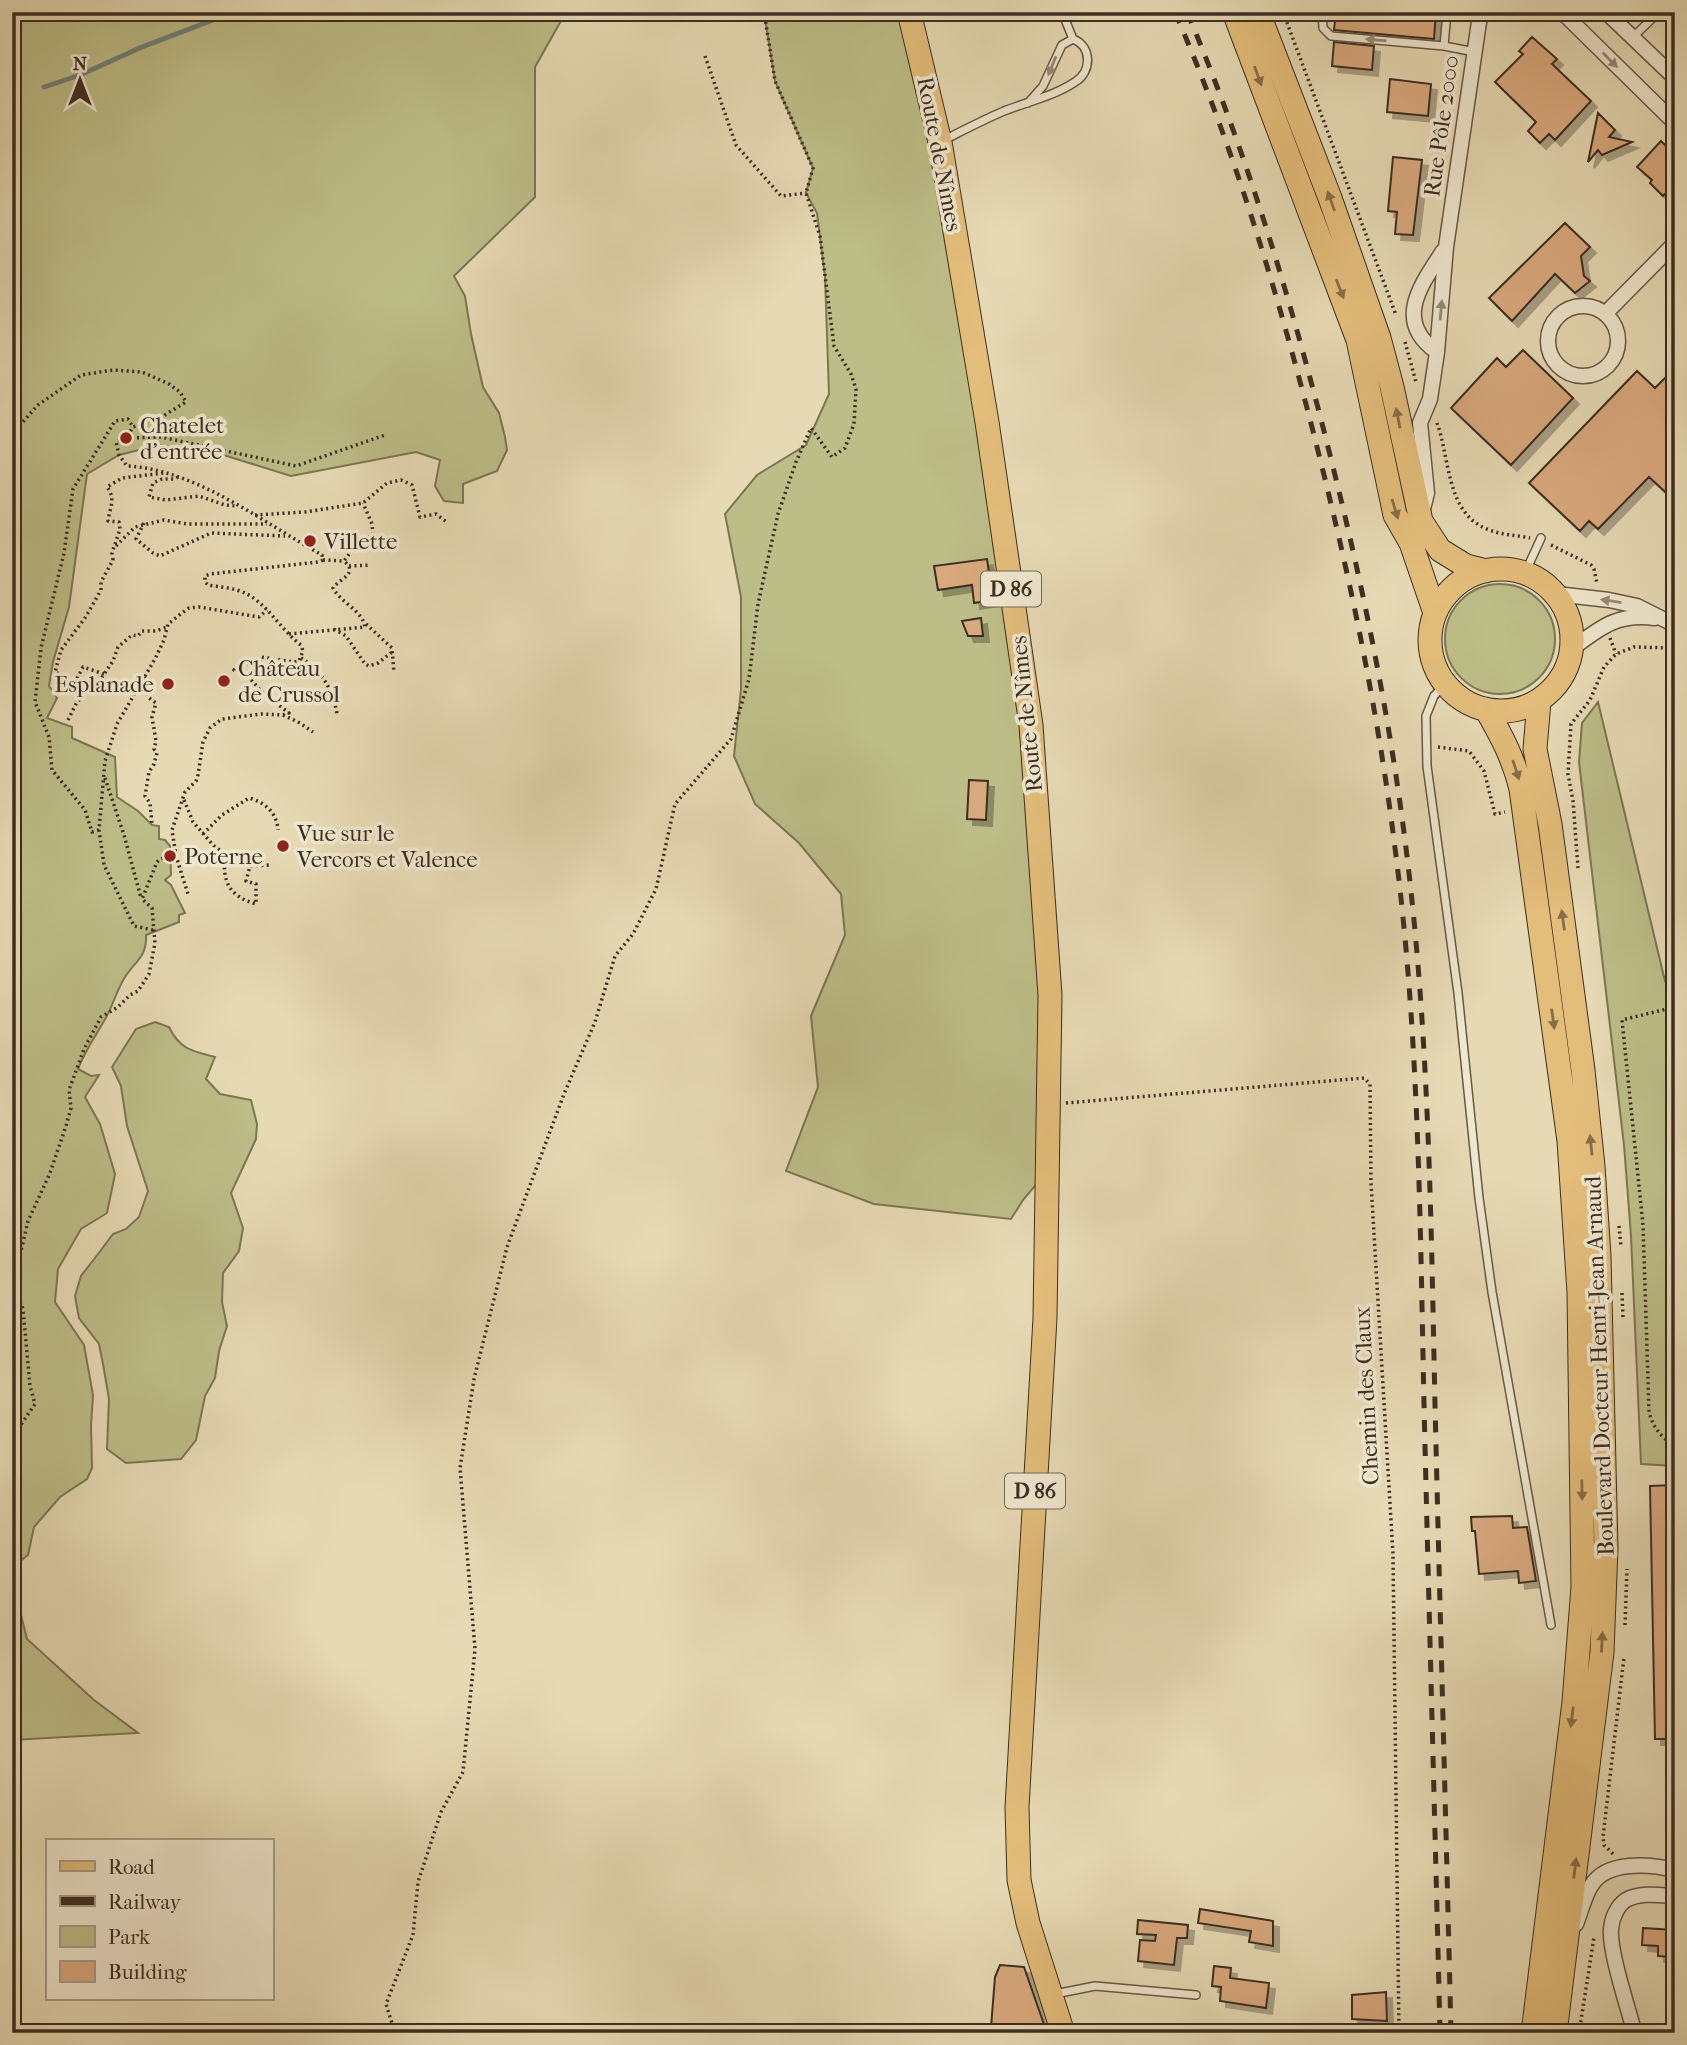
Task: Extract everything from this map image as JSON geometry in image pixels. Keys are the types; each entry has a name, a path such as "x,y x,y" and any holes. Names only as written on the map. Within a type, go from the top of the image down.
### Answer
{"main road":[{"name":"Route de Nîmes","path":"909,12 940,142 987,422 1031,725 1049,995 1045,1318 1017,1807 1019,1880 1028,1923 1051,1996"},
{"path":"1234,12 1354,329 1371,393 1395,515 1411,543 1435,613"},
{"path":"1258,12 1330,198 1379,338 1421,521 1440,550 1466,566 1486,571"},
{"path":"1499,569 1525,573 1542,582 1556,594 1570,622 1573,648 1565,671 1555,686 1539,701 1515,710 1486,709 1469,704 1454,694 1434,665 1430,648 1430,631 1443,598 1469,576 1486,571 1499,569"},
{"name":"Boulevard Docteur Henri-Jean Arnaud","path":"1539,701 1535,749 1553,851 1583,1070 1593,1166 1600,1280 1606,1548 1602,1652 1555,2033"},
{"name":"Boulevard Docteur Henri-Jean Arnaud","path":"1486,709 1507,746 1521,789 1569,1141 1578,1292 1583,1587 1574,1702 1533,2033"},
{"name":"D 86","path":"1051,1996 1063,2033"}],"street":[{"name":"Rue Pôle 2000","path":"1421,521 1427,492 1420,423 1430,399 1446,247 1482,12"},
{"path":"1562,12 1675,123"},
{"path":"1606,12 1675,78"},
{"path":"1605,314 1675,243"},
{"name":"Rue Pôle 2000","path":"1437,352 1422,340 1414,316 1415,302 1418,291 1446,247"},
{"path":"1585,305 1605,314 1611,319 1618,337 1615,357 1608,365 1591,375 1581,376 1562,370 1555,363 1548,344 1551,324 1557,316 1574,306 1585,305"},
{"path":"1556,594 1622,602 1637,606 1669,622"},
{"path":"1573,648 1617,619 1640,616 1669,622"},
{"path":"1565,1947 1591,1885 1599,1877 1608,1871 1627,1867 1660,1866 1675,1870"},
{"path":"1634,2031 1611,1939 1613,1918 1619,1906 1638,1896 1675,1896"}],"lane":[{"path":"1062,12 1073,39"},
{"path":"1322,12 1323,28 1331,36 1444,46 1475,52"},
{"path":"1444,46 1447,12"},
{"path":"1633,37 1659,12"},
{"path":"940,142 1004,111 1028,103 1077,82 1084,74 1088,61 1087,50 1082,42 1073,39 1062,45 1043,86 1028,103"},
{"path":"1525,573 1541,538"},
{"path":"1446,684 1429,703 1426,716 1426,747 1458,993 1479,1198 1492,1292 1551,1625"},
{"path":"1051,1996 1095,1986 1196,1996"}],"path":[{"path":"395,2033 386,2004 413,1935 418,1882 441,1812 463,1772 475,1649 460,1468 474,1379 507,1247 564,1094 596,1022 615,956 633,934 656,889 675,804 731,739 749,679 758,604 778,514 796,462 811,428 832,457 845,448 853,424 856,389 851,374 834,346 820,236 806,194 813,168 775,81 764,12"},
{"path":"705,56 736,145 781,196 806,194"},
{"path":"12,434 38,405 81,374 113,370 142,372 180,392 186,402 163,416 133,427 126,438"},
{"path":"99,830 92,832 85,810 52,770 49,737 35,702 41,648 64,553 72,489 115,421 128,419 133,427"},
{"path":"323,559 322,555 253,515 178,477 150,467 127,466 119,455 116,442 126,438 161,437 296,466 334,454 370,438 386,435"},
{"path":"104,674 83,667 74,684 69,678 55,672 61,650 85,618 101,590 100,582 113,560 120,529 119,522 108,521 113,494 107,487 122,478 166,473"},
{"path":"178,477 175,480 162,479 153,483 149,497 166,500 198,496 237,506"},
{"path":"253,515 305,512 363,503 387,483 401,480 412,485 420,517 436,514 447,523"},
{"path":"344,561 353,549 373,534 372,524 363,503"},
{"path":"114,547 135,527 144,523 164,520 187,524 267,524"},
{"path":"144,523 136,539 160,556 211,533 287,536"},
{"path":"188,894 173,856 172,830 185,792 198,775 203,742 210,728 217,722 230,718 289,713 262,692 246,674 234,670 236,666 244,666 261,657 294,662 301,658 303,650 267,610 246,593 208,585 205,576 318,562 323,559 344,561 350,571 347,578 333,588 392,648 394,673"},
{"path":"349,566 371,565"},
{"path":"68,720 77,702 98,683 113,661 118,647 132,635 138,636 142,631 156,631 167,626 189,608 224,609 259,617 267,610"},
{"path":"289,634 366,624"},
{"path":"153,929 134,926 104,865 99,830 107,753 117,724 160,649 167,626"},
{"path":"332,628 346,636 369,666 378,663 392,652"},
{"path":"1573,801 1568,774 1571,724 1590,700 1604,667 1623,649 1675,648"},
{"path":"301,658 326,680 337,714"},
{"path":"144,676 149,698 156,703 152,717 156,741 154,749 157,753 149,772 145,796 150,803 152,825"},
{"path":"282,715 313,732"},
{"path":"1426,747 1463,748 1469,751 1484,771 1495,814 1509,811"},
{"path":"12,1444 35,1404 30,1386 23,1309 16,1291 18,1264 28,1221 50,1173 66,1126 71,1108 69,1090 84,1049 101,1017 138,991 149,974 154,953 152,908 142,900 104,776"},
{"path":"203,834 222,815 249,798 272,810 278,821 278,830"},
{"path":"183,799 193,822 214,846 225,854 224,872 235,895 256,904 256,884 246,881 250,866 271,865"},
{"path":"142,900 156,862 173,856"},
{"path":"1675,1007 1622,1020 1643,1225 1649,1412 1661,1435 1675,1445"},
{"name":"Chemin des Claux","path":"1047,1105 1364,1078 1370,1084 1371,1183 1393,1554 1399,2033"}],"green space":[{"path":"12,12 566,12 535,67 535,197 454,276 465,296 483,387 499,413 505,437 507,450 497,471 463,484 463,503 444,501 435,486 440,460 416,452 291,476 217,453 159,445 119,455 87,474 69,607 49,686 57,698 47,718 72,727 72,738 115,757 117,797 138,811 152,825 159,826 159,839 165,840 170,846 171,875 165,880 171,885 185,913 179,915 179,922 146,935 143,953 122,982 78,1069 91,1076 99,1075 85,1097 100,1124 115,1174 107,1213 81,1229 58,1269 55,1302 84,1345 93,1395 92,1468 87,1479 60,1497 34,1527 28,1555 18,1563 12,1575"},
{"path":"764,12 909,12 1031,725 1045,1174 1011,1219 874,1204 786,1171 818,1087 811,1016 845,935 841,894 799,843 755,804 734,756 741,689 741,597 725,514 757,475 806,445 829,394 825,277 817,213 806,193 813,168 775,81"},
{"path":"1500,584 1521,588 1539,600 1551,618 1555,639 1551,660 1539,678 1521,690 1500,694 1479,690 1461,678 1449,660 1445,639 1449,618 1461,600 1479,588"},
{"path":"1598,702 1665,981 1675,979 1675,1466 1641,1464 1631,1236 1624,1145 1579,762 1582,723"},
{"path":"155,1022 169,1027 178,1041 188,1048 215,1057 206,1079 220,1094 251,1100 257,1124 256,1139 231,1193 243,1228 239,1251 223,1273 222,1302 227,1326 219,1351 215,1378 205,1396 196,1440 181,1459 126,1463 107,1449 109,1399 99,1344 79,1318 75,1296 81,1276 113,1234 126,1229 139,1217 148,1191 127,1126 121,1086 112,1067 136,1029"},
{"path":"12,1579 27,1639 94,1700 138,1733 12,1740"}],"building":[{"path":"1336,12 1436,12 1434,39 1334,30"},
{"path":"1532,37 1557,59 1552,64 1591,101 1555,140 1549,134 1540,143 1528,131 1536,122 1495,82 1523,54 1519,51"},
{"path":"1334,42 1374,46 1372,70 1332,66"},
{"path":"1390,79 1431,84 1428,116 1387,112"},
{"path":"1598,113 1615,130 1609,137 1632,142 1602,155 1598,150 1588,162"},
{"path":"1661,141 1675,155 1675,201 1666,193 1663,196 1650,183 1652,180 1637,167"},
{"path":"1393,157 1422,160 1413,235 1395,234 1397,212 1388,211"},
{"path":"1565,223 1590,247 1581,256 1584,276 1590,281 1575,293 1555,274 1512,321 1489,298"},
{"path":"1523,350 1573,398 1511,465 1451,408 1497,358 1506,367"},
{"path":"1675,368 1675,501 1649,477 1598,529 1589,521 1580,531 1529,483 1637,371 1655,388"},
{"path":"987,559 993,600 974,603 972,585 938,590 934,566"},
{"path":"981,618 983,636 968,636 962,621"},
{"path":"969,780 988,781 986,820 967,819"},
{"path":"1675,1485 1675,1739 1655,1739 1650,1486"},
{"path":"1512,1516 1513,1528 1527,1527 1536,1581 1519,1583 1518,1571 1479,1574 1471,1517"},
{"path":"1200,1909 1273,1921 1273,1946 1249,1942 1251,1931 1198,1923"},
{"path":"1138,1920 1188,1925 1187,1938 1177,1938 1174,1965 1138,1961 1140,1940 1155,1941 1156,1935 1137,1934"},
{"path":"1643,1928 1674,1930 1672,1957 1658,1956 1658,1946 1642,1945"},
{"path":"1000,1965 1024,1967 1047,2033 1011,2033 1012,2025 991,2027 995,1977"},
{"path":"1214,1966 1231,1968 1230,1978 1269,1983 1266,2008 1220,2001 1221,1987 1212,1986"},
{"path":"1386,1992 1387,2021 1352,2019 1352,1995"}],"waterway":[{"path":"44,87 234,12"}],"railway":[{"path":"1175,12 1236,171 1302,388 1362,644 1395,848 1409,986 1417,1126 1440,2033"},
{"path":"1187,12 1229,117 1282,279 1313,388 1373,644 1406,848 1420,986 1428,1126 1451,2033"}],"place":[{"name":"Chatelet d'entrée","path":"126,438"},
{"name":"Villette","path":"310,541"},
{"name":"Château de Crussol","path":"224,681"},
{"name":"Esplanade","path":"168,684"},
{"name":"Vue sur le Vercors et Valence","path":"283,846"},
{"name":"Poterne","path":"170,856"}]}
